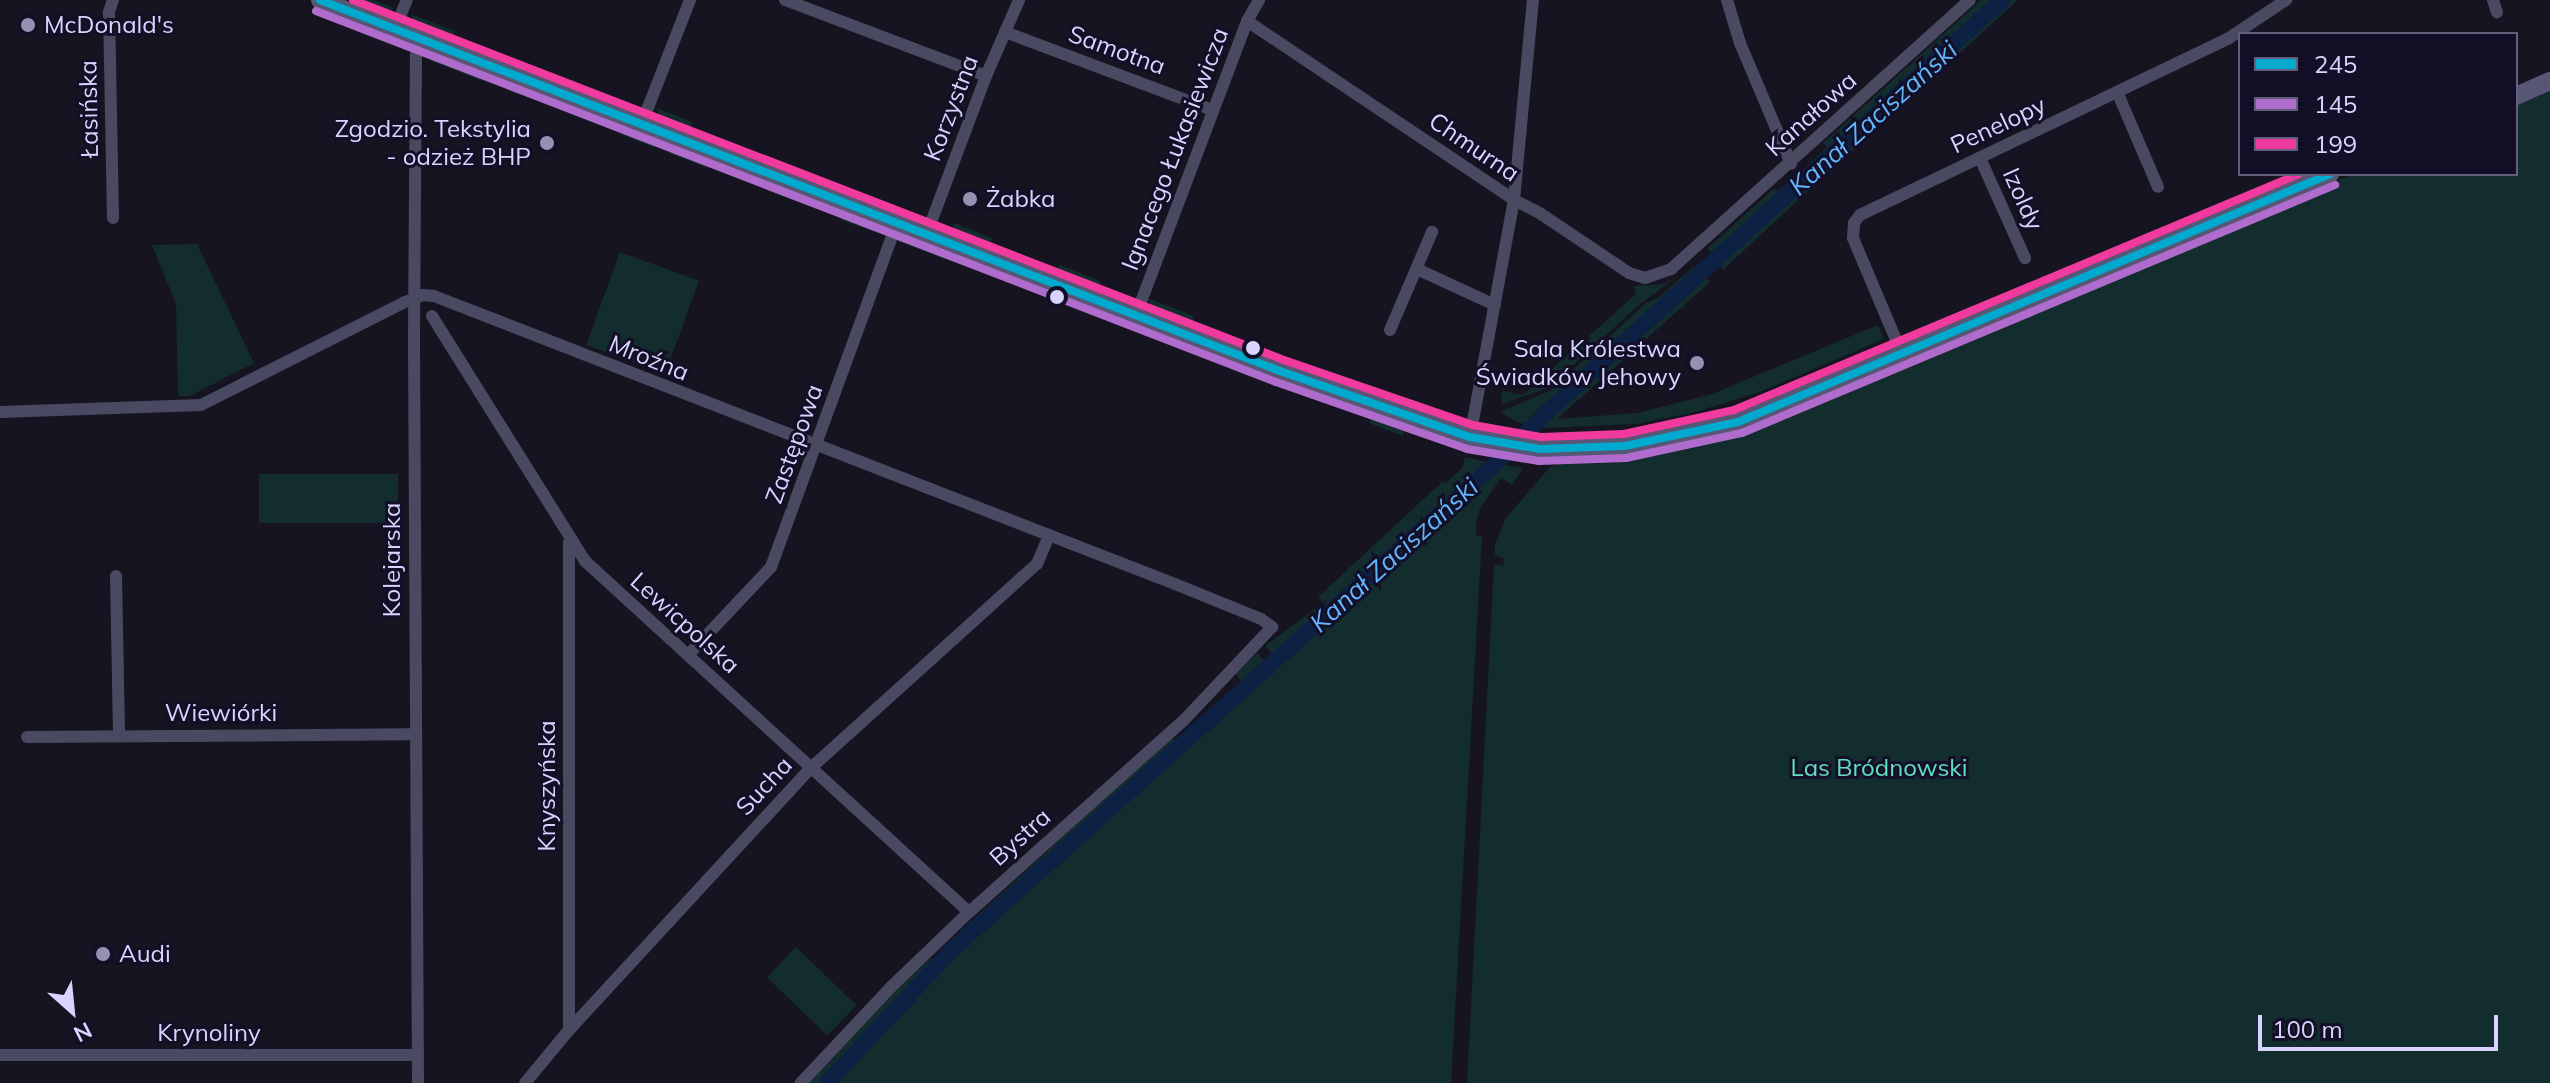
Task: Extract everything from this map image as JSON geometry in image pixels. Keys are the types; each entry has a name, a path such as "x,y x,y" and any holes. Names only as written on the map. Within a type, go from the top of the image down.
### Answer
{"main road":[{"path":"320,0 1280,371 1470,437 1524,447 1591,449 1700,433 1738,422 2325,176"},
{"path":"2518,95 2550,81"}],"street":[{"name":"Łasińska","path":"113,0 109,12 113,218"},
{"path":"395,29 407,0"},
{"path":"642,123 690,0"},
{"path":"785,0 986,76"},
{"name":"Korzystna","path":"927,233 986,76 1019,0"},
{"name":"Ignacego Łukasiewicza","path":"1136,315 1247,21 1259,0"},
{"path":"1470,437 1514,200 1533,0"},
{"path":"1727,0 1740,43 1791,164"},
{"name":"Kanałowa","path":"1681,260 1970,0"},
{"name":"Penelopy","path":"1902,354 1856,247 1854,223 1866,211 2118,94 2229,38 2286,0"},
{"name":"Chmurna","path":"1247,21 1514,200 1636,277 1654,278 1681,260"},
{"name":"Samotna","path":"1005,32 1213,110"},
{"name":"Kolejarska","path":"418,1083 414,734 416,56 419,38"},
{"path":"2118,94 2158,187"},
{"name":"Izoldy","path":"1980,158 2025,258"},
{"name":"Zastępowa","path":"689,654 771,567 897,222"},
{"path":"1390,330 1432,232"},
{"path":"1417,269 1495,305"},
{"name":"Mroźna","path":"415,298 434,296 1261,619 1274,629"},
{"path":"0,412 201,405 415,298"},
{"name":"Lewicpolska","path":"432,316 569,542 585,561 969,912"},
{"name":"Sucha","path":"525,1083 569,1030 812,767 1037,564 1049,536"},
{"name":"Knyszyńska","path":"569,542 569,1030"},
{"path":"116,576 119,735"},
{"name":"Bystra","path":"801,1083 857,1022 969,912 1184,720 1215,684 1274,629"},
{"name":"Wiewiórki","path":"27,737 414,734"},
{"name":"Krynoliny","path":"0,1055 418,1055"}],"green space":[{"path":"350,0 374,0 394,8 385,13"},
{"path":"1981,0 2018,0 1820,180 1807,165 1827,147 1823,143"},
{"path":"411,14 454,31 453,39 417,28"},
{"path":"434,57 483,74 484,77 482,81 429,60"},
{"path":"515,86 562,104 561,108 509,91"},
{"name":"Las Bródnowski","path":"2550,91 2550,1083 1467,1083 1494,564 1504,566 1503,558 1495,555 1495,545 1505,519 1549,468 1561,462 1677,447 1746,429 2348,176 2518,176 2518,104"},
{"path":"657,108 692,122 689,131 659,120"},
{"path":"623,128 653,139 655,148 622,135"},
{"path":"672,147 705,158 707,168 668,153"},
{"path":"1799,173 1812,187 1723,270 1708,248 1774,188 1778,191"},
{"path":"768,185 802,196 803,199 801,203 767,191"},
{"path":"844,213 882,227 886,236 841,220"},
{"path":"954,223 992,238 989,246 952,233"},
{"path":"904,237 952,257 950,261 897,241"},
{"path":"197,244 254,363 190,396 178,396 176,304 152,245"},
{"path":"620,252 699,281 665,374 586,345"},
{"path":"1060,265 1100,281 1099,289 1054,272"},
{"path":"1694,266 1710,282 1557,419 1637,413 1712,394 1878,325 1884,339 1760,392 1695,412 1636,424 1547,428 1519,423 1500,412 1551,390 1646,303 1659,297"},
{"path":"1674,279 1640,304 1548,388 1501,404 1502,391 1523,395 1636,294 1633,286 1663,284"},
{"path":"1148,298 1193,316 1193,323 1154,313"},
{"path":"1250,370 1289,385 1290,389 1246,375"},
{"path":"1375,416 1404,427 1403,436 1369,423"},
{"path":"1465,457 1492,463 1275,657 1265,646 1323,603 1318,597 1443,481 1446,483 1462,468"},
{"path":"1499,464 1523,468 1512,485 1501,478 1480,508 1476,523 1476,535 1482,536 1451,1083 830,1083 955,951"},
{"path":"259,474 398,474 398,523 259,523"},
{"path":"1257,653 1268,664 944,955 939,951 1171,737 1178,743 1243,683 1235,673"},
{"path":"796,947 856,1005 827,1036 767,977"},
{"path":"931,958 936,963 824,1083 809,1083 891,995"}],"waterway":[{"name":"Kanał Zaciszański","path":"827,1083 953,949 1495,464 1546,413 2002,0"}],"transit line":[{"name":"245","path":"320,0 1280,371 1470,437 1540,449 1625,446 1738,422 2325,176"},
{"name":"199","path":"353,0 1284,360 1473,425 1541,437 1624,434 1734,410 2294,176"},
{"name":"145","path":"316,11 1276,382 1467,449 1539,461 1626,458 1742,433 2335,185"}],"place":[{"name":"McDonald's","path":"28,25"},
{"name":"Zgodzio. Tekstylia - odzież BHP","path":"547,143"},
{"name":"Żabka","path":"970,199"},
{"name":"Sala Królestwa Świadków Jehowy","path":"1697,363"},
{"name":"Audi","path":"103,954"}]}
